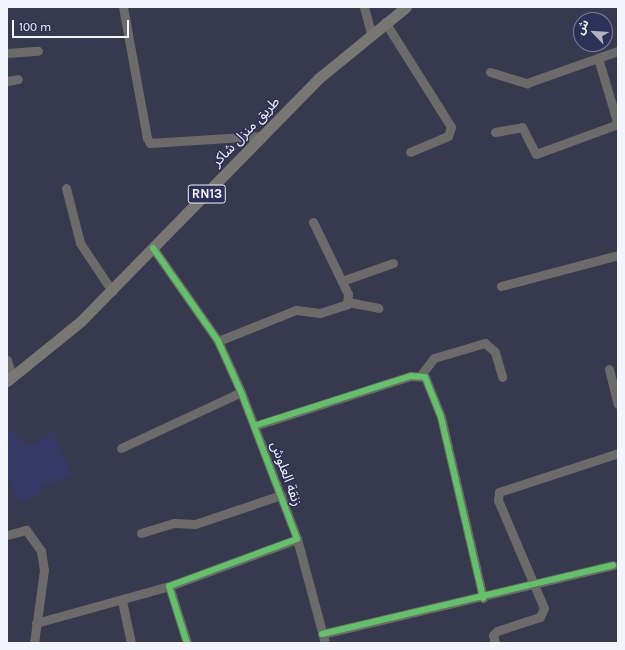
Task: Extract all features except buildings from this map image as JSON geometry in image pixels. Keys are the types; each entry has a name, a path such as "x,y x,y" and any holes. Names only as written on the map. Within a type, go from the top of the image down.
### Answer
{"main road":[{"name":"طريق منزل شاكر","path":"9,379 112,291 262,136 370,33 406,7"}],"street":[{"path":"123,7 146,138 150,143 262,136"},
{"path":"364,7 370,33"},
{"path":"384,22 451,127 448,136 410,152"},
{"path":"7,53 38,51"},
{"path":"490,72 527,83 618,51"},
{"path":"494,132 522,127 536,154 618,124 598,58"},
{"path":"7,81 18,79"},
{"path":"66,188 80,243 112,291"},
{"path":"313,222 342,282 348,302"},
{"name":"زنقة العلوش","path":"153,248 218,341 241,392 297,539 323,638"},
{"path":"501,286 618,255"},
{"path":"342,282 393,263"},
{"path":"218,341 296,310 320,313 348,302 378,308"},
{"path":"254,426 421,375 434,358 485,344 495,352 502,377"},
{"path":"7,360 9,379"},
{"path":"609,369 618,404"},
{"path":"421,375 428,380 437,404 483,598"},
{"path":"121,448 241,392"},
{"path":"495,643 493,635 497,630 543,615 544,608 498,500 498,492 618,453"},
{"path":"141,533 174,523 196,524 281,495"},
{"path":"7,535 26,530 41,550 44,570 34,643"},
{"path":"36,623 122,601 168,586 297,539"},
{"path":"323,638 535,586 613,565"},
{"path":"168,586 187,643"},
{"path":"122,601 131,643"}],"shaded area":[{"path":"7,426 27,445 37,443 52,431 72,476 40,487 42,493 19,503 7,479"}],"cycle path":[{"path":"153,248 218,341 241,392 297,539 169,586 187,643"},
{"path":"254,426 411,376 425,377 441,417 483,598"},
{"path":"322,634 613,565"}]}
